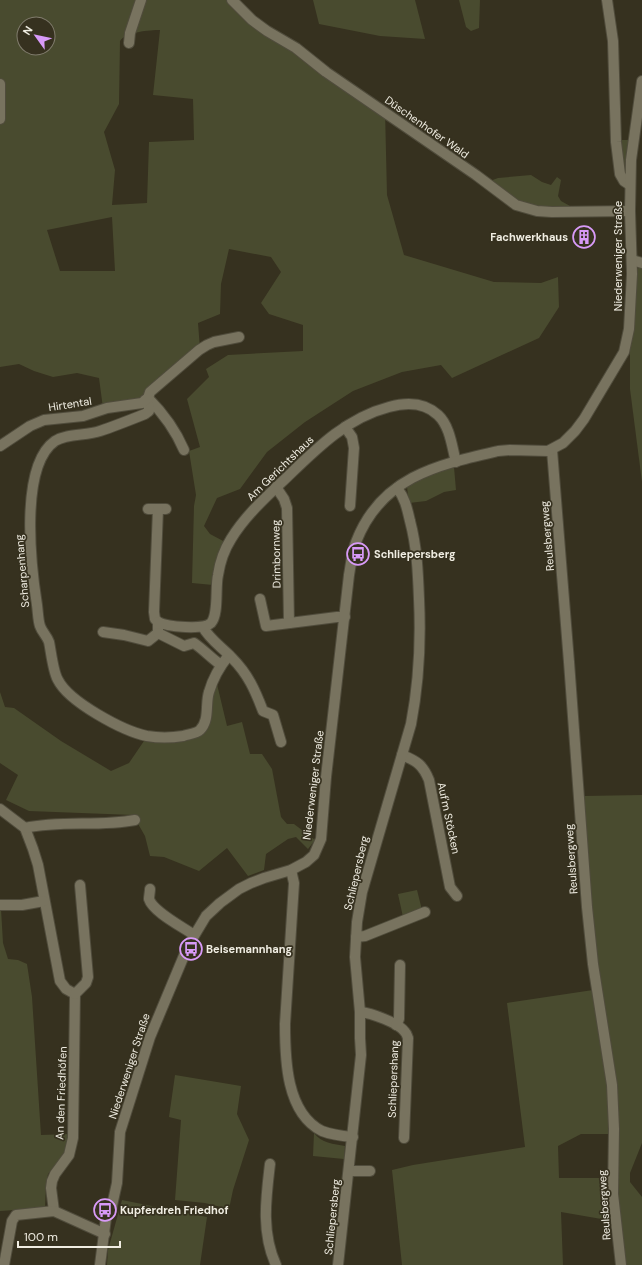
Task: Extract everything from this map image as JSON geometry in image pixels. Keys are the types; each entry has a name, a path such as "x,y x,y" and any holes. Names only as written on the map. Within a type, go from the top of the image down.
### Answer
{"street":[{"path":"129,43 130,33 141,0"},
{"name":"Düschenhofer Wald","path":"232,0 257,24 296,48 326,72 476,175 516,205 552,212 630,211"},
{"path":"607,0 613,41 616,142 620,174 624,182 630,185"},
{"name":"Niederweniger Straße","path":"100,1265 105,1232 109,1227 113,1215 110,1210 117,1183 120,1132 152,1032 181,962 194,935 206,916 220,903 235,892 264,878 292,870 311,858 321,839 326,777 349,575 356,544 368,519 381,502 396,488 418,474 456,462 505,450 552,450 570,437 580,425 624,352 629,329 632,260 630,185 633,144 642,81"},
{"path":"0,84 0,119"},
{"path":"632,260 642,263"},
{"path":"184,450 173,428 163,414 146,399 150,392 207,345 214,342 239,337"},
{"name":"Hirtental","path":"0,446 30,426 44,420 83,416 107,408 142,402 146,399"},
{"name":"Scharpenhang","path":"146,399 149,412 100,431 62,438 55,441 48,448 38,466 34,479 30,527 30,555 40,627 49,642 57,680 66,690 76,699 104,718 132,732 148,736 171,737 193,733 199,730 206,720 209,691 221,665"},
{"name":"Am Gerichtshaus","path":"203,627 209,625 214,620 218,576 227,546 237,530 276,487 317,448 345,427 376,410 412,403 423,406 432,410 443,420 447,428 456,462"},
{"path":"345,427 352,437 354,444 356,494 350,506"},
{"name":"Reulsbergweg","path":"552,450 571,677 587,907 593,964 612,1086 614,1129 613,1194 621,1265"},
{"name":"Drimbornweg","path":"276,487 284,499 287,508 289,623"},
{"name":"Schliepersberg","path":"338,1265 361,1055 360,1012 356,976 356,937 362,892 377,835 402,755 415,701 420,629 418,563 412,529 404,498 396,488"},
{"path":"157,509 155,619 158,622 168,626 203,627 206,633 229,655 251,682 263,711 273,715 281,742"},
{"path":"260,599 266,626 345,617"},
{"path":"158,622 158,633"},
{"path":"103,632 148,641 158,633"},
{"path":"158,633 184,646 194,644 221,665 229,655"},
{"name":"Auf'm Stöcken","path":"402,755 419,764 425,770 429,780 450,887 456,896"},
{"path":"0,809 25,828 36,860 60,981 66,989 75,994 86,983 88,977 80,885"},
{"path":"25,828 39,825 106,823 135,820"},
{"path":"292,870 294,884 285,1024 285,1046 292,1090 306,1119 314,1126 332,1134 353,1137"},
{"path":"150,889 149,899 154,906 165,916 194,935"},
{"path":"0,905 22,905 44,900"},
{"path":"356,937 364,936 425,912"},
{"name":"Schliepershang","path":"396,1025 398,1019 400,965"},
{"name":"An den Friedhöfen","path":"54,1211 51,1188 52,1181 55,1174 69,1155 72,1142 75,994"},
{"name":"Schliepershang","path":"360,1012 368,1013 396,1025 405,1031 408,1038 409,1044 404,1138"},
{"path":"270,1164 265,1218 268,1244 276,1265"},
{"name":"Schliepersberg","path":"349,1171 370,1171"},
{"path":"4,1265 13,1218 19,1215 54,1211 105,1232"}],"green space":[{"path":"0,0 234,0 240,7 385,110 387,195 404,255 494,282 541,283 558,277 559,307 539,338 452,378 441,365 402,372 353,391 305,422 267,452 240,489 217,498 204,526 210,534 225,542 213,585 192,583 194,506 196,495 189,451 200,447 187,399 209,377 206,369 228,355 303,351 303,325 269,314 261,303 281,272 271,257 229,249 221,284 220,314 198,323 200,349 147,397 103,408 99,378 77,373 53,377 19,364 0,367","holes":["160,30 153,95 193,99 194,140 149,142 147,203 112,205 115,170 104,132 119,104 120,41 127,35 144,31","112,217 115,271 60,271 47,230"]},
{"path":"313,0 415,0 425,39 380,36 319,24"},
{"path":"459,0 480,0 479,28 471,31 466,27"},
{"path":"618,140 631,140 627,177 624,178"},
{"path":"531,175 542,182 551,185 557,177 561,180 558,196 561,201 570,206 570,211 529,208 490,181 498,178"},
{"path":"641,266 642,482 630,389 630,340 635,271"},
{"path":"454,467 456,490 444,492 426,501 409,503 407,487 412,481"},
{"path":"216,680 227,726 242,722 250,754 262,754 272,769 281,817 287,824 294,824 315,840 308,849 296,837 288,839 266,854 264,870 248,876 227,848 199,871 164,857 150,856 145,836 133,815 29,811 6,800 18,775 0,763 0,692 5,707 14,708 61,741 111,771 129,763 146,738 200,732"},
{"path":"642,795 642,1143 630,1173 630,1182 642,1197 642,1265 624,1265 615,1199 616,1106 593,925 584,796"},
{"path":"417,890 422,910 403,917 398,894"},
{"path":"0,909 3,943 8,959 18,960 27,964 32,997 41,1135 69,1134 64,1155 48,1174 45,1208 0,1211"},
{"path":"593,990 609,1083 611,1134 581,1134 558,1146 559,1178 610,1178 613,1221 561,1212 563,1265 402,1265 392,1170 413,1165 525,1147 507,1003"},
{"path":"175,1075 241,1086 237,1114 249,1140 233,1190 229,1209 205,1203 175,1200 181,1120 169,1117"},
{"path":"314,1133 324,1141 345,1146 344,1159 313,1156"},
{"path":"122,1200 207,1217 200,1265 107,1265 108,1250"}],"place":[{"name":"Fachwerkhaus","path":"584,237"},
{"name":"Schliepersberg","path":"358,554"},
{"name":"Beisemannhang","path":"191,949"},
{"name":"Kupferdreh Friedhof","path":"105,1210"}]}
